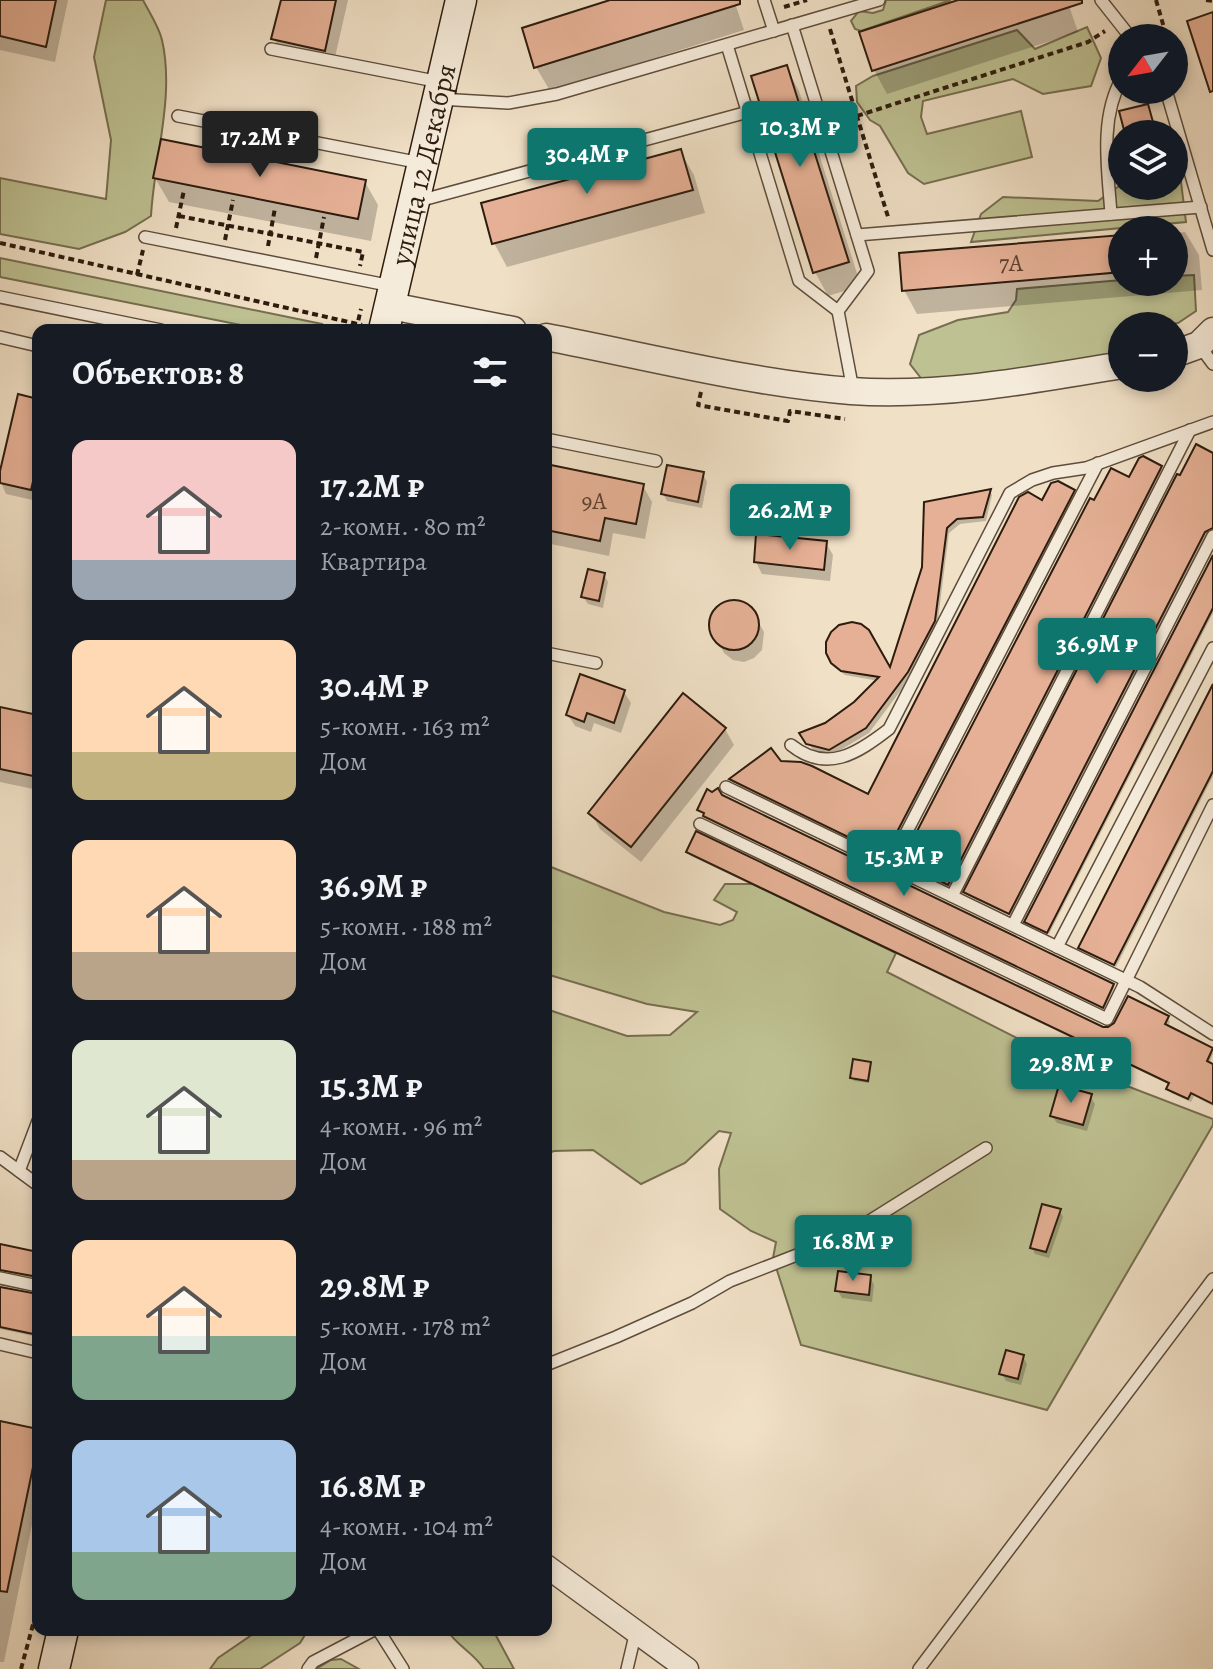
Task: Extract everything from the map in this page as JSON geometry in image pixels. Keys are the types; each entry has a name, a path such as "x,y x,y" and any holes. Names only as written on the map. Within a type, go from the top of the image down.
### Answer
{"main road":[{"name":"улица 12 Декабря","path":"390,307 461,0"},
{"path":"54,1669 62,1636"}],"street":[{"path":"390,307 481,324"},
{"path":"552,338 779,383 853,391 941,390 1108,367"},
{"path":"552,1570 687,1669"}],"lane":[{"path":"764,0 774,31"},
{"path":"271,49 440,91 508,103 557,94 879,0"},
{"path":"1101,0 1117,22"},
{"path":"792,25 868,271 838,311"},
{"path":"727,45 799,281 838,311 853,391"},
{"path":"1111,214 1106,152 1112,104"},
{"path":"1170,104 1213,250"},
{"path":"415,202 748,112"},
{"path":"178,116 422,164"},
{"path":"857,235 1201,207"},
{"path":"145,237 357,279 390,307"},
{"path":"0,297 132,324"},
{"path":"0,337 32,345"},
{"path":"791,745 802,754 832,760 859,752 889,729 1010,493 1032,480 1098,463 1213,422"},
{"path":"952,896 1190,430"},
{"path":"552,440 656,461"},
{"path":"889,866 1098,463"},
{"path":"1013,925 1213,536"},
{"path":"1057,947 1213,648"},
{"path":"552,654 596,663"},
{"path":"726,787 1125,980 1213,1034"},
{"path":"700,824 1107,1019 1213,805"},
{"path":"19,1171 32,1137"},
{"path":"552,1363 629,1332 692,1303 730,1281 807,1251 868,1222 986,1148"},
{"path":"0,1157 32,1181"},
{"path":"0,1278 32,1285"},
{"path":"919,1669 1213,1279"},
{"path":"0,1344 32,1352"},
{"path":"627,1669 636,1631"},
{"path":"308,1669 313,1662 363,1636"},
{"path":"382,1636 403,1669"}],"path":[{"path":"782,0 784,7 807,0"},
{"path":"1156,0 1163,24"},
{"path":"1206,0 1213,1"},
{"path":"826,16 892,232"},
{"path":"824,127 1088,42 1117,22"},
{"path":"174,242 184,190"},
{"path":"223,252 233,200"},
{"path":"265,260 275,208"},
{"path":"179,216 363,252 357,279"},
{"path":"313,270 324,217"},
{"path":"137,275 145,237"},
{"path":"0,243 137,275 390,307"},
{"path":"703,385 698,405 788,421 790,411 845,419"},
{"path":"21,1669 32,1628"}],"green space":[{"path":"106,0 143,0 162,40 165,105 151,216 125,232 79,249 0,234 0,178 106,199 111,140 94,57"},
{"path":"886,0 951,0 861,31 855,29 851,21 859,11 873,13 883,10"},
{"path":"1087,27 1101,58 1091,86 1043,94 1013,79 923,101 921,117 927,134 1021,111 1032,157 924,184 908,173 880,126 870,120 857,102 856,86 873,76 1017,30 1035,49"},
{"path":"1108,194 1108,200 1183,200 1185,216 1108,216 1108,229 971,242 981,214 1003,197 1098,201"},
{"path":"0,258 322,324 236,324 0,277"},
{"path":"1188,275 1194,275 1196,311 1188,316 1188,312 1108,312 1107,360 924,382 910,364 919,335 958,320 1008,312 1016,300 1017,289 1108,281 1108,296 1188,296"},
{"path":"552,867 664,912 720,925 733,920 737,912 714,900 725,884 753,884 896,953 887,972 1062,1061 1213,1119 1213,1125 1047,1410 801,1345 773,1258 776,1242 751,1231 720,1209 719,1169 731,1133 719,1131 685,1163 641,1184 593,1150 552,1152 552,1011 627,1036 670,1035 697,1012 647,1004 552,976"},
{"path":"250,1636 304,1636 300,1643 260,1669 210,1669 218,1658"},
{"path":"452,1636 496,1636 514,1669 484,1669"},
{"path":"341,1659 359,1669 316,1669 331,1660"}],"building":[{"path":"0,0 56,0 46,47 0,36"},
{"path":"281,0 336,0 325,51 271,39"},
{"path":"610,0 740,0 740,4 534,68 522,28"},
{"path":"958,0 1082,0 1082,3 872,71 859,32"},
{"path":"1213,12 1213,91 1210,92 1187,21"},
{"path":"787,65 849,262 813,273 751,76"},
{"path":"1148,104 1152,120 1121,120 1119,111"},
{"path":"161,139 366,180 358,219 153,178"},
{"path":"681,149 693,190 492,244 481,203"},
{"path":"1108,236 1108,273 902,291 899,253"},
{"path":"18,394 32,398 31,490 0,483"},
{"path":"1196,444 1213,453 1213,528 1205,532 1009,914 963,892 1177,474 1180,475"},
{"path":"1143,456 1162,466 948,885 901,862 1090,498 1094,500 1111,468 1129,477"},
{"path":"552,465 644,484 636,524 605,518 600,541 552,531"},
{"path":"667,465 704,472 698,502 661,494"},
{"path":"1058,481 1075,490 885,855 729,779 771,748 781,761 812,766 868,794 1019,497 1028,492 1042,500 1051,483"},
{"path":"991,489 983,517 957,519 947,528 935,621 908,672 866,728 829,750 806,744 799,733 825,723 854,702 879,677 841,671 831,663 826,653 826,642 831,632 839,625 852,622 861,624 869,630 890,667 922,567 924,502"},
{"path":"756,534 827,541 824,570 754,562"},
{"path":"1213,555 1213,608 1047,933 1024,922"},
{"path":"588,569 605,573 599,601 581,597"},
{"path":"734,600 752,607 759,625 752,643 734,650 716,643 709,625 716,607"},
{"path":"580,674 625,690 614,723 587,713 584,722 566,715"},
{"path":"1213,684 1213,771 1114,965 1078,948"},
{"path":"683,693 726,728 631,847 588,813"},
{"path":"0,707 32,714 32,776 0,769"},
{"path":"718,788 722,795 1114,984 1103,1008 703,816 704,813 697,810 707,789 712,792"},
{"path":"696,831 1103,1027 1114,1023 1128,996 1169,1016 1165,1024 1213,1048 1207,1061 1213,1064 1213,1104 1191,1093 1188,1099 1166,1089 1169,1083 686,852"},
{"path":"853,1059 871,1062 868,1081 850,1078"},
{"path":"1059,1085 1092,1094 1083,1125 1050,1116"},
{"path":"1042,1204 1061,1209 1046,1252 1030,1248"},
{"path":"0,1244 32,1251 32,1276 0,1270"},
{"path":"838,1271 871,1275 869,1295 835,1291"},
{"path":"0,1287 32,1293 32,1334 0,1327"},
{"path":"1006,1350 1024,1355 1018,1379 999,1374"},
{"path":"0,1421 32,1428 32,1472 7,1592 0,1591"}]}
